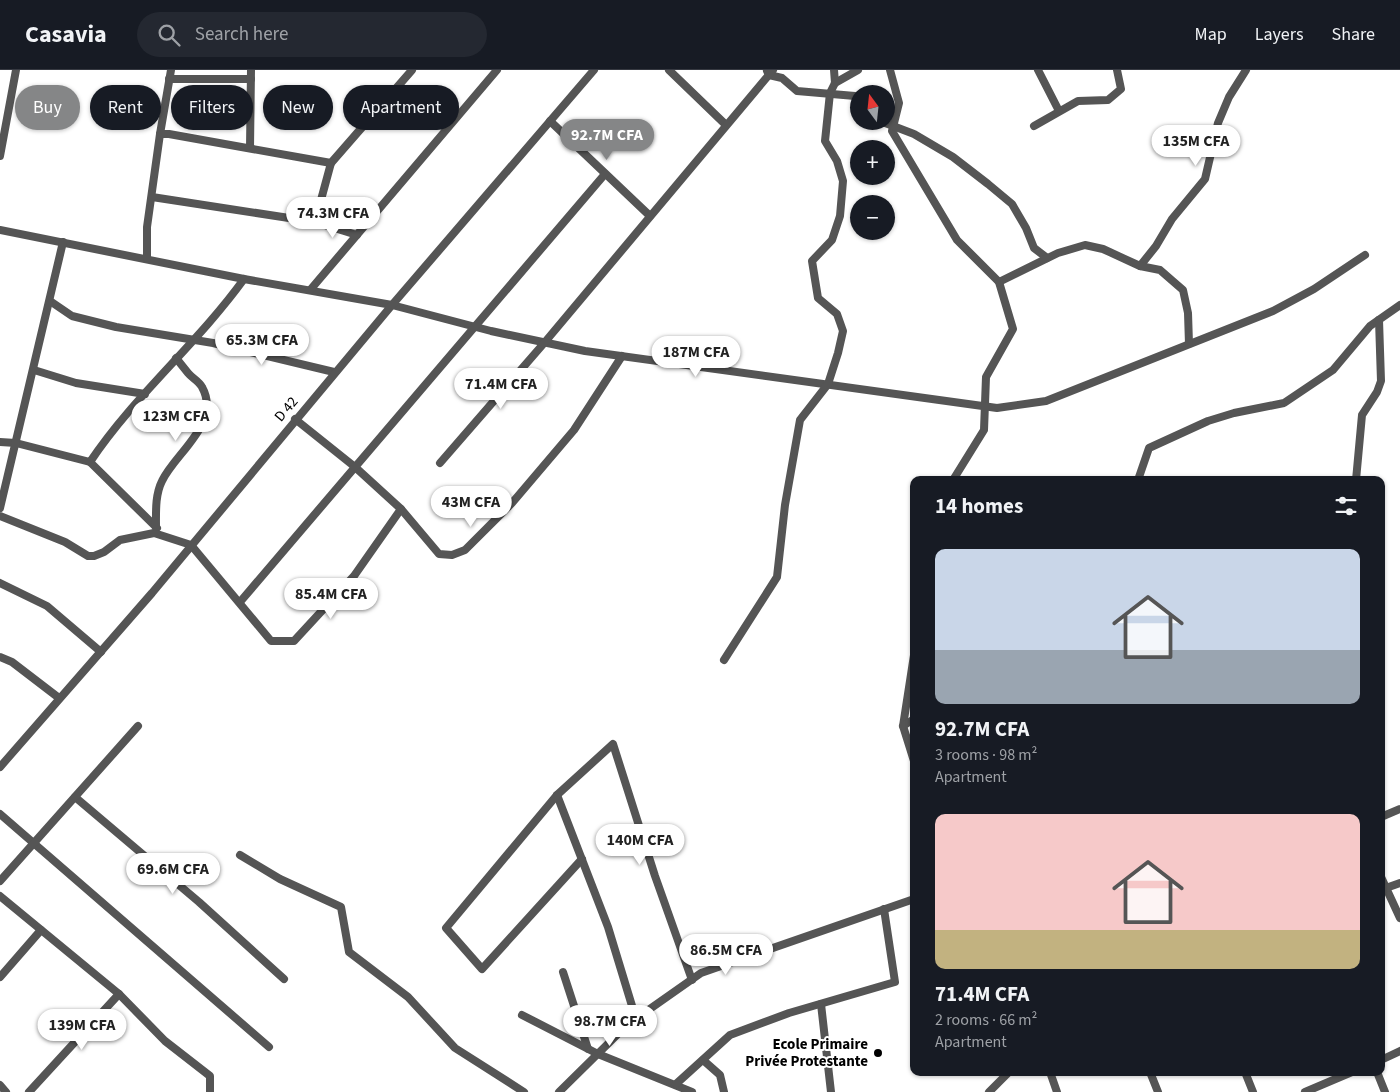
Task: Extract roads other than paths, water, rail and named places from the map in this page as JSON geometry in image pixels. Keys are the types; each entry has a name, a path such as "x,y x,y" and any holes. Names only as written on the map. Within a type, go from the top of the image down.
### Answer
{"street":[{"path":"0,156 16,70"},
{"path":"146,258 160,134 171,70"},
{"path":"250,148 251,70"},
{"path":"315,222 330,163 412,70"},
{"path":"311,289 498,70"},
{"path":"669,70 726,125"},
{"path":"724,660 777,577 785,505 800,420 828,384 843,330 837,314 818,298 812,261 832,240 840,216 843,181 836,161 825,141 830,93 835,83 834,70"},
{"path":"835,83 858,70"},
{"path":"890,70 894,85"},
{"path":"1038,70 1059,111"},
{"path":"1034,126 1078,101 1108,100 1120,89 1118,70"},
{"path":"1140,266 1156,246 1172,219 1205,179 1218,124 1228,97 1246,70"},
{"name":"D 42","path":"0,767 101,652 334,372 590,72"},
{"path":"440,463 545,342 769,72 782,78 797,90 850,95"},
{"path":"169,79 251,79"},
{"path":"895,91 898,103 895,116"},
{"path":"550,120 650,216"},
{"path":"895,126 914,134 953,157 1012,204 1026,228 1034,248 1048,258"},
{"path":"892,130 957,240 999,282 1013,329 986,377 984,430 955,476"},
{"path":"160,134 169,134 330,163"},
{"path":"240,602 605,174"},
{"path":"152,197 315,222 357,235"},
{"path":"0,230 244,279 392,304 475,327 622,356 986,406 1013,407 1046,401 1273,310 1314,288 1365,255"},
{"path":"0,508 34,370 62,242"},
{"path":"999,282 1048,258 1085,245 1103,249 1140,266 1160,270 1183,290 1188,313 1189,344"},
{"path":"90,462 108,436 176,358 222,309 244,279"},
{"path":"50,301 72,316 116,327 193,340 334,372"},
{"path":"1139,476 1149,448 1208,421 1234,413 1284,403 1333,370 1370,326 1400,305"},
{"path":"1356,476 1362,415 1381,381 1379,320"},
{"path":"295,419 355,467 401,509 439,554 452,555 465,550 512,503 574,430 622,356"},
{"path":"156,527 158,495 162,481 195,437 205,416 206,397 201,385 176,358"},
{"path":"34,370 76,382 144,394"},
{"path":"0,442 16,443 90,462 163,534"},
{"path":"0,516 94,556 104,552 120,540 154,533 163,534 191,545 271,641 294,641 354,576 401,509"},
{"path":"0,583 47,606 101,652"},
{"path":"0,657 12,662 59,698"},
{"path":"910,681 903,726 910,748"},
{"path":"903,726 910,722"},
{"path":"0,881 138,726"},
{"path":"582,859 482,969 446,928 557,794 613,744 655,876 692,980"},
{"path":"557,794 608,927 636,1019"},
{"path":"75,797 199,902 284,979"},
{"path":"1385,815 1400,809"},
{"path":"0,814 269,1047"},
{"path":"240,855 280,879 341,907 349,952 408,997 455,1048 524,1092"},
{"path":"1385,889 1400,883"},
{"path":"1385,891 1400,918"},
{"path":"0,896 119,994 165,1041 210,1076 210,1092"},
{"path":"559,1092 636,1019 701,973 910,900"},
{"path":"676,1084 730,1034 895,982 884,909"},
{"path":"0,977 41,930"},
{"path":"563,972 588,1049"},
{"path":"29,1092 119,994"},
{"path":"821,1004 831,1092"},
{"path":"522,1014 598,1054 692,1092"},
{"path":"1385,1058 1400,1051"},
{"path":"703,1060 720,1075 724,1092"},
{"path":"988,1092 1005,1076"},
{"path":"1051,1076 1057,1092"},
{"path":"1152,1076 1158,1092"},
{"path":"1247,1076 1253,1092"},
{"path":"1305,1092 1343,1076"},
{"path":"1379,1076 1385,1092"},
{"path":"0,1085 6,1092"}],"place":[{"name":"Ecole Primaire Privée Protestante","path":"878,1053"}]}
